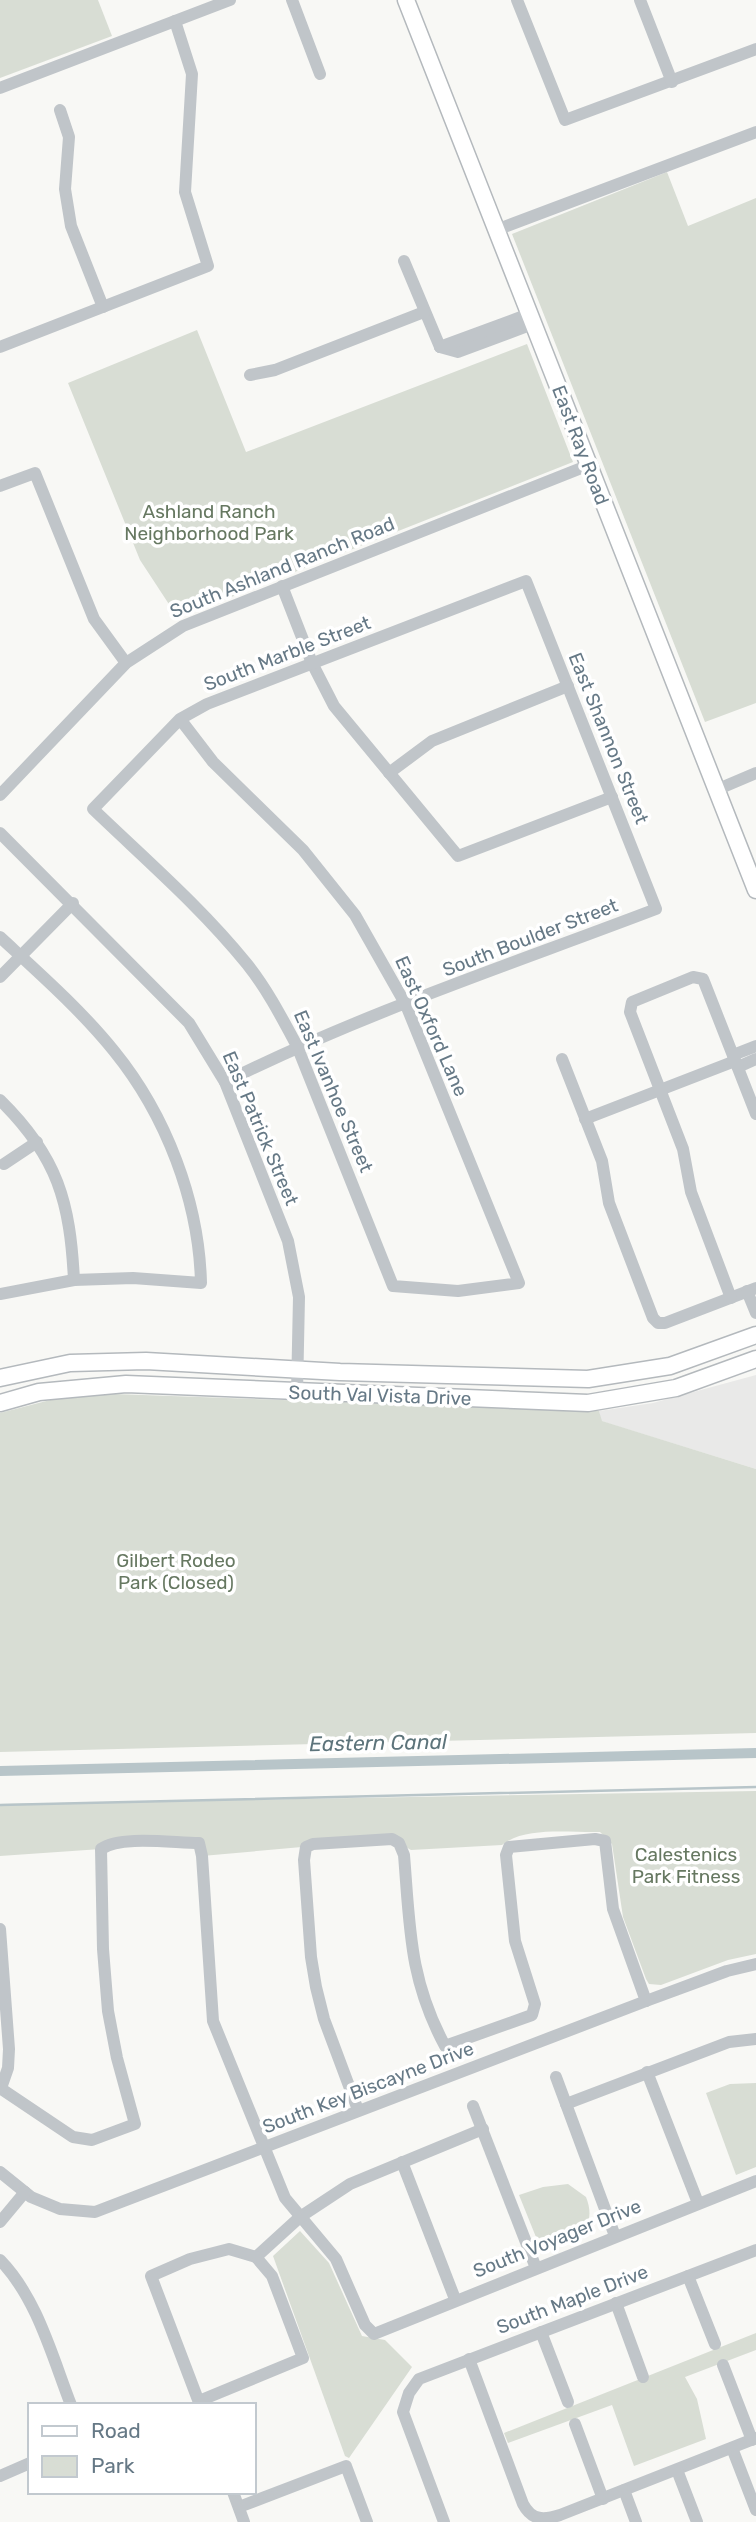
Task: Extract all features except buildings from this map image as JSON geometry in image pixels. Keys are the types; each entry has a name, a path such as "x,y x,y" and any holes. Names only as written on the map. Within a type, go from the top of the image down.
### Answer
{"main road":[{"name":"East Ray Road","path":"406,0 756,890"},
{"name":"South Val Vista Drive","path":"0,1378 70,1363 146,1360 298,1370 588,1379 641,1373 670,1366 756,1335"},
{"name":"South Val Vista Drive","path":"0,1403 39,1392 126,1384 588,1403 646,1396 756,1359"},
{"path":"531,1379 532,1401"}],"street":[{"path":"0,88 230,0"},
{"path":"292,0 320,74"},
{"path":"517,0 565,120 756,49"},
{"path":"640,0 672,82"},
{"path":"0,347 208,266 184,192 192,74 175,21"},
{"path":"61,110 69,138 65,189 71,226 103,307"},
{"path":"496,230 756,132"},
{"path":"404,261 440,347 482,338 531,319"},
{"path":"250,375 275,370 424,312"},
{"name":"South Ashland Ranch Road","path":"0,796 126,663 183,626 589,465"},
{"path":"0,486 35,473 94,619 126,663"},
{"name":"South Marble Street","path":"93,808 180,719 207,704 526,581"},
{"name":"East Shannon Street","path":"526,581 656,909"},
{"path":"282,586 312,663 334,706 458,856 612,797"},
{"path":"389,773 432,741 568,687"},
{"name":"East Oxford Lane","path":"180,719 213,762 303,850 355,915 406,1005 519,1283 458,1291 393,1286"},
{"path":"716,790 756,773"},
{"name":"East Ivanhoe Street","path":"93,808 212,923 278,1010 297,1046 393,1286"},
{"name":"East Patrick Street","path":"0,832 74,903 189,1023 225,1083 288,1241 299,1297 297,1392"},
{"path":"0,977 74,903"},
{"name":"South Boulder Street","path":"225,1083 297,1046 656,909"},
{"path":"0,937 101,1036 146,1099 162,1128 193,1209 200,1243 201,1283 133,1278 74,1280 0,1294"},
{"path":"731,1298 691,1192 683,1149 630,1007 636,999 693,976 705,983 756,1114"},
{"path":"585,1119 735,1061 756,1046"},
{"path":"562,1059 602,1161 609,1203 653,1318 658,1323 665,1323 752,1290 756,1314"},
{"path":"735,1061 756,1059"},
{"path":"0,1100 37,1142 58,1180 68,1209 74,1280"},
{"path":"4,1164 37,1142"},
{"path":"358,2110 324,2019 316,1987 304,1860 306,1847 393,1839 399,1843 404,1855 415,1972 429,2015 445,2046 532,2015 536,2004 515,1941 506,1855 509,1847 595,1839 605,1841 613,1909 646,2001"},
{"path":"0,1929 9,2049 8,2068 1,2088 73,2137 92,2140 135,2124 117,2058 107,1999 99,1859 101,1850 108,1844 199,1843 214,2021 285,2198 300,2217"},
{"name":"South Key Biscayne Drive","path":"0,2172 26,2192 60,2208 95,2212 646,2001 727,1971 756,1964"},
{"path":"566,2104 729,2042 756,2039"},
{"path":"648,2072 698,2203"},
{"path":"556,2077 615,2236"},
{"path":"473,2106 537,2268"},
{"path":"256,2257 300,2217 350,2184 483,2129"},
{"path":"402,2162 456,2299"},
{"name":"South Voyager Drive","path":"300,2217 336,2259 365,2325 373,2334 756,2181"},
{"path":"0,2222 26,2192"},
{"path":"229,2249 256,2257 272,2276 303,2358 200,2403 151,2276 190,2259 229,2249"},
{"name":"South Maple Drive","path":"444,2522 403,2412 409,2393 419,2379 756,2250"},
{"path":"0,2260 23,2291 37,2318 70,2403"},
{"path":"688,2276 715,2344"},
{"path":"616,2303 643,2377"},
{"path":"541,2332 568,2402"},
{"path":"469,2359 523,2504 527,2512 548,2520 754,2439 723,2365"},
{"path":"575,2424 603,2499"},
{"path":"732,2448 756,2510"},
{"path":"0,2476 28,2464"},
{"path":"239,2507 346,2466 367,2522"},
{"path":"677,2470 697,2522"},
{"path":"624,2490 636,2522"},
{"path":"234,2494 244,2522"}],"shaded area":[{"path":"756,1375 756,1469 601,1421 599,1411 653,1403"}],"green space":[{"path":"0,0 98,0 112,36 0,78"},
{"path":"667,172 688,226 756,198 756,703 705,722 512,234"},
{"name":"Ashland Ranch Neighborhood Park","path":"197,330 246,452 527,344 573,462 178,618 140,560 68,383"},
{"name":"Gilbert Rodeo Park (Closed)","path":"114,1394 599,1411 602,1421 756,1469 756,1733 0,1752 0,1413 54,1399"},
{"name":"Calestenics Park Fitness","path":"756,1791 756,1954 728,1960 661,1985 649,1984 646,1979 623,1917 612,1844 600,1832 535,1833 512,1839 502,1845 411,1850 392,1839 202,1856 198,1843 129,1842 101,1849 0,1856 0,1804"},
{"path":"756,2083 756,2167 736,2175 706,2093 730,2084"},
{"path":"568,2184 586,2197 590,2214 588,2221 581,2231 575,2235 558,2237 553,2248 545,2250 540,2247 519,2195 543,2187"},
{"path":"300,2231 329,2263 362,2336 385,2340 412,2367 349,2458 345,2456 273,2256"},
{"path":"756,2333 756,2350 685,2377 697,2399 706,2439 634,2466 612,2405 508,2443 504,2433"}],"waterway":[{"name":"Eastern Canal","path":"0,1771 756,1753"},
{"path":"0,1805 756,1787"}]}
